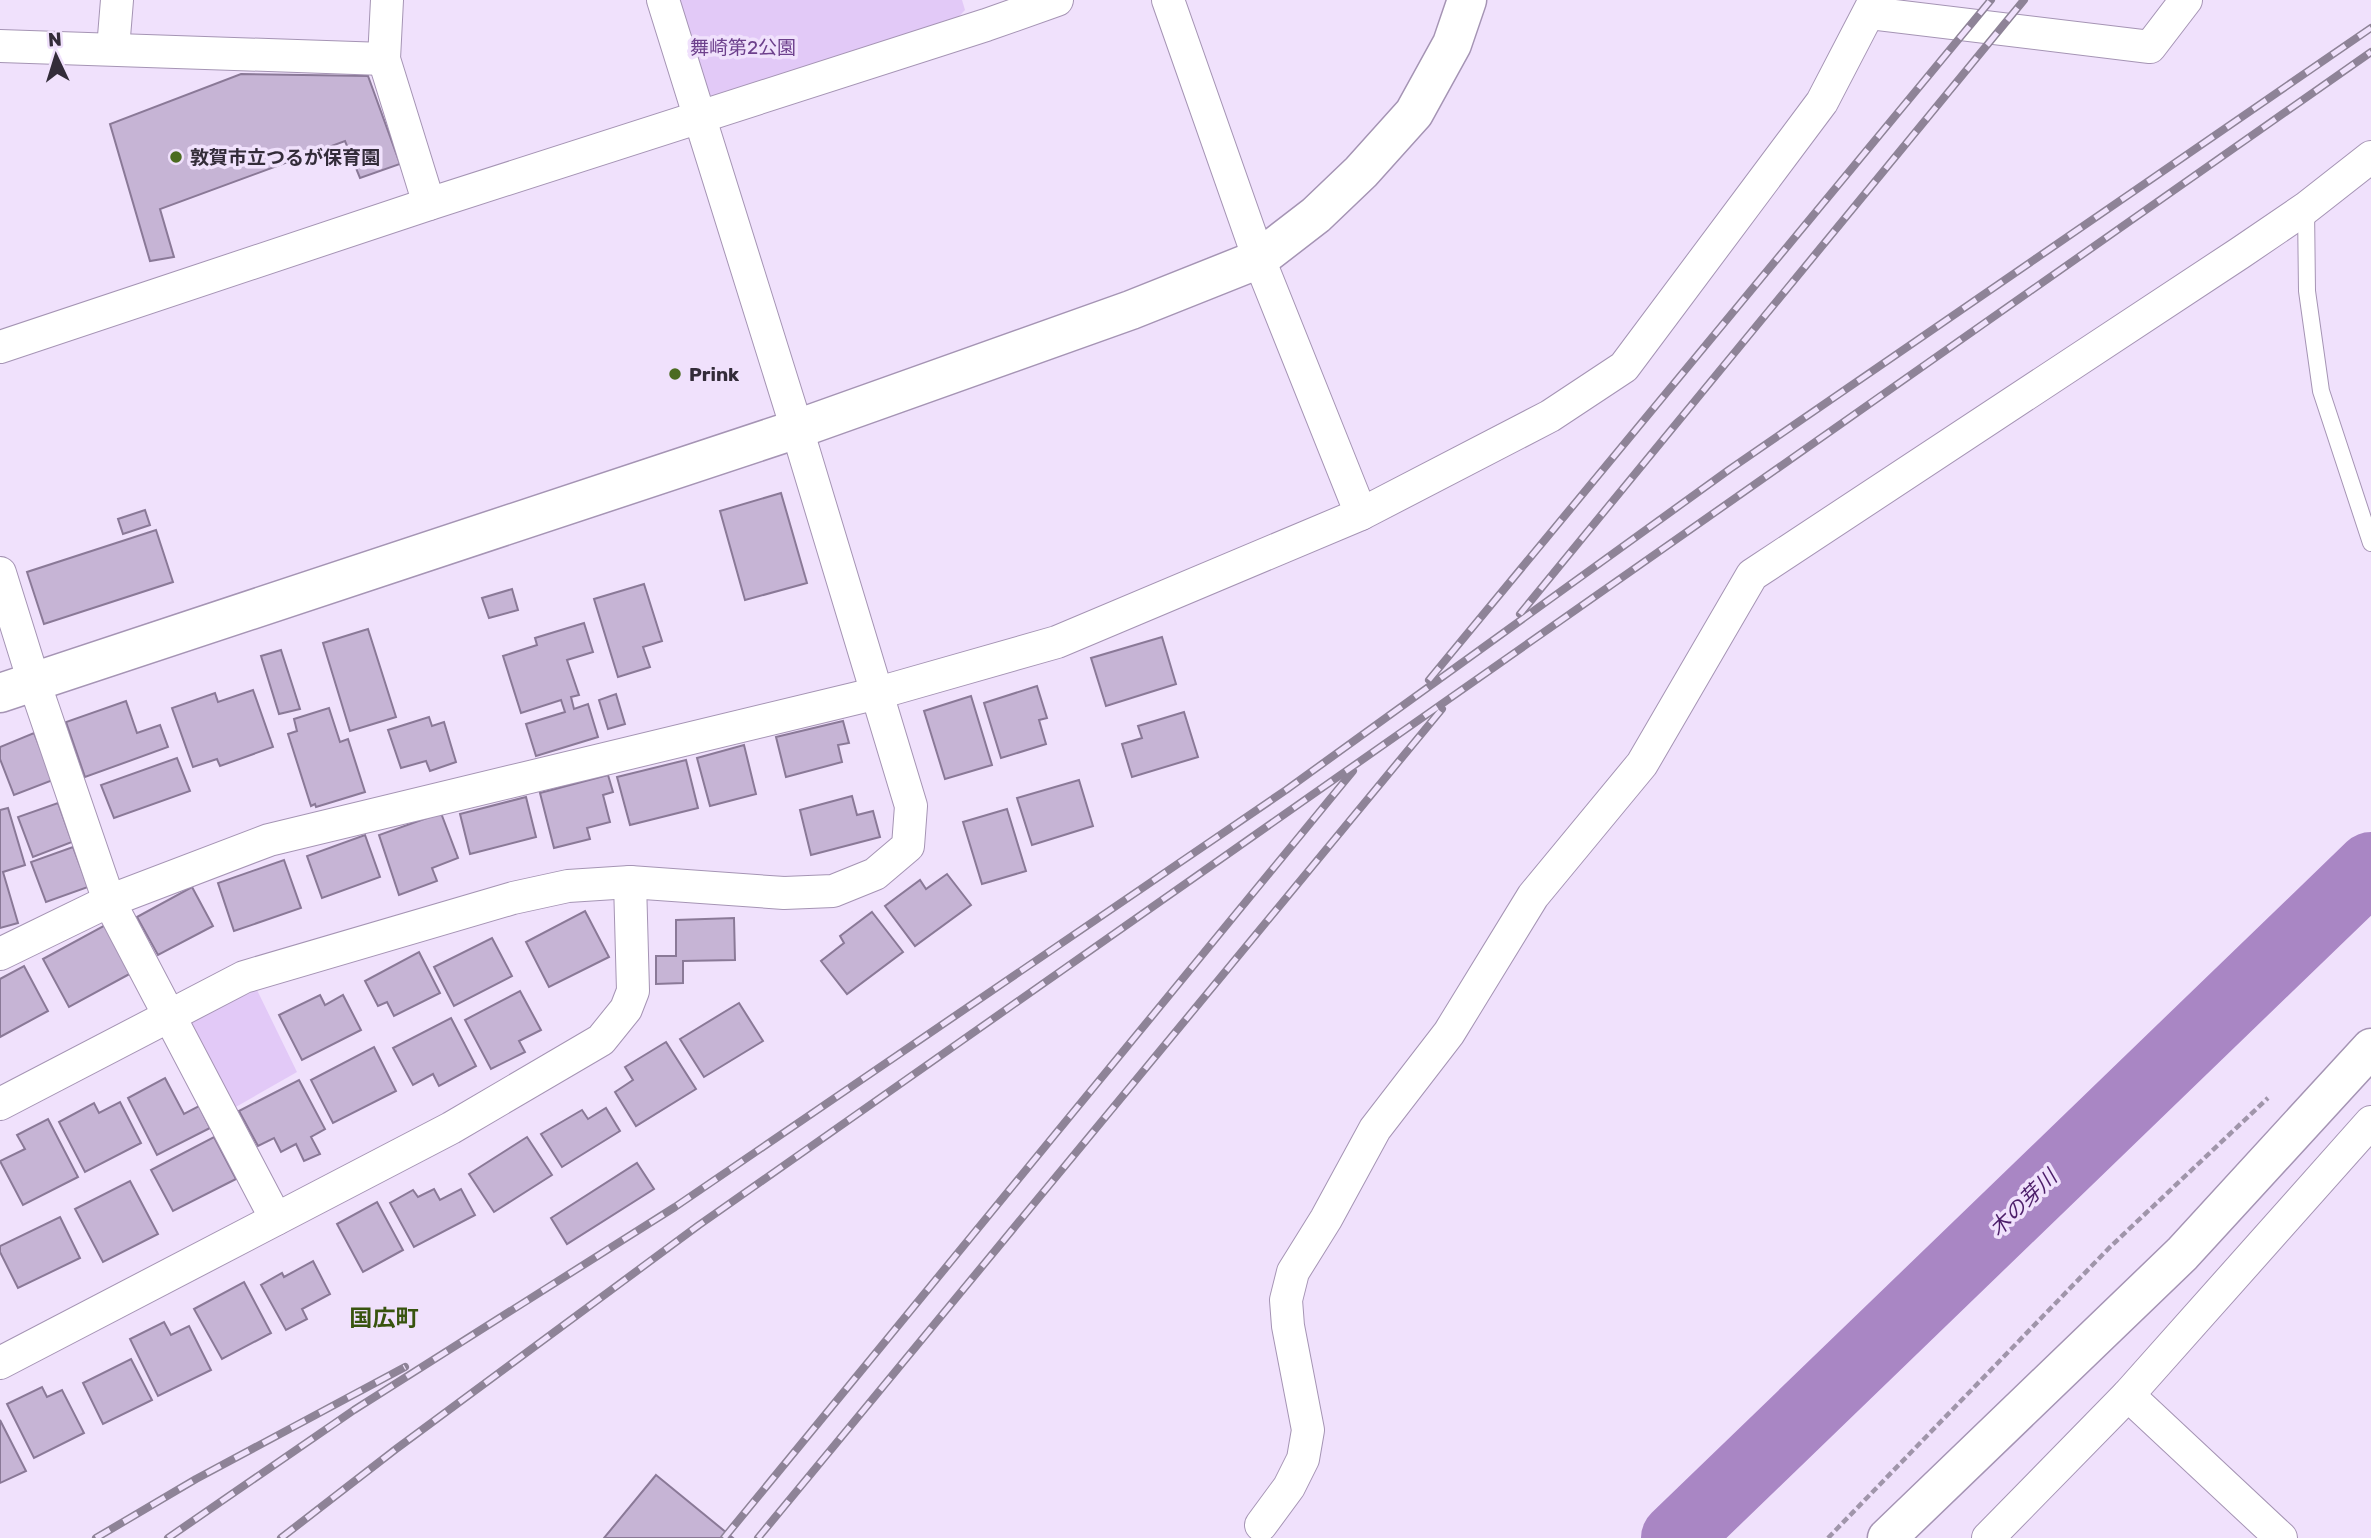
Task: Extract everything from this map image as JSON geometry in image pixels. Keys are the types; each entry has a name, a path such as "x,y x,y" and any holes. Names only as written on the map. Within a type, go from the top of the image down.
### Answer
{"street":[{"path":"113,49 117,0"},
{"path":"387,0 384,59 429,204"},
{"path":"0,1104 244,977 499,902 568,886 630,882 784,893 833,891 875,874 908,846 911,806 663,0"},
{"path":"0,347 699,117 982,13 1057,0"},
{"path":"1168,0 1259,258 1362,514"},
{"path":"17,687 797,429 1131,310 1259,258 1316,215 1361,172 1413,113 1452,44 1467,0"},
{"path":"0,954 109,901 269,840 878,693 1057,642 1362,514 1550,416 1624,367 1822,102 1872,7 2150,47 2186,0"},
{"path":"0,46 384,59"},
{"path":"1261,1525 1289,1487 1299,1468 1308,1430 1288,1326 1286,1300 1293,1272 1326,1219 1375,1129 1449,1033 1533,896 1642,764 1752,575 2306,208 2371,157"},
{"path":"0,573 17,687 109,901 276,1219"},
{"path":"0,1363 451,1128 601,1040 626,1009 633,991 630,882"},
{"path":"1887,1538 2182,1254 2371,1048"},
{"path":"1988,1538 2128,1395 2371,1122"},
{"path":"2128,1395 2281,1538"}],"lane":[{"path":"2306,208 2307,291 2321,391 2371,543"}],"path":[{"path":"1828,1538 2110,1247 2208,1154"}],"green space":[{"name":"舞崎第2公園","path":"679,0 962,0 965,10 952,24 725,101 710,95"},
{"path":"257,990 297,1072 234,1108 189,1020"}],"building":[{"path":"241,74 368,76 400,164 360,178 345,141 160,209 174,257 150,261 110,124"},
{"path":"781,493 807,583 745,600 720,511"},
{"path":"145,510 150,525 123,534 118,519"},
{"path":"156,530 173,582 44,624 27,572"},
{"path":"644,584 662,641 643,647 650,667 618,677 594,599"},
{"path":"512,589 518,610 489,618 482,598"},
{"path":"584,623 593,652 567,660 579,695 571,697 574,709 588,704 598,737 536,756 526,724 565,712 561,700 521,713 503,656 537,645 535,638"},
{"path":"368,629 396,717 350,731 323,643"},
{"path":"1162,637 1176,684 1106,706 1091,658"},
{"path":"281,650 300,709 279,714 261,656"},
{"path":"1037,686 1047,718 1039,720 1046,744 1001,758 984,703"},
{"path":"253,690 273,747 220,766 217,759 193,767 172,708 215,693 218,702"},
{"path":"616,694 625,724 608,729 599,700"},
{"path":"971,696 992,765 945,779 924,711"},
{"path":"126,701 137,733 160,725 168,747 85,777 66,722"},
{"path":"329,708 340,742 348,739 365,792 316,807 315,804 311,806 288,734 297,731 294,719"},
{"path":"1184,712 1198,757 1132,777 1122,744 1142,738 1138,726"},
{"path":"429,717 432,726 444,722 456,762 430,771 426,761 401,768 388,730"},
{"path":"843,721 849,743 838,745 842,762 786,777 776,737"},
{"path":"34,733 53,780 14,795 0,759 0,747"},
{"path":"744,745 756,794 710,806 697,758"},
{"path":"177,758 190,791 114,818 101,785"},
{"path":"686,760 698,808 630,825 617,777"},
{"path":"608,775 613,792 603,795 610,822 587,828 590,839 554,848 540,793"},
{"path":"1079,780 1093,826 1032,845 1017,798"},
{"path":"852,796 857,815 873,811 880,837 811,855 800,810"},
{"path":"526,797 536,837 470,854 460,814"},
{"path":"58,803 72,842 33,857 18,817"},
{"path":"8,808 25,865 3,872 18,923 0,928 0,810"},
{"path":"1007,809 1026,871 982,884 963,822"},
{"path":"441,813 458,858 432,868 437,881 399,895 379,835"},
{"path":"365,835 380,877 322,898 307,856"},
{"path":"73,847 88,887 46,902 31,862"},
{"path":"284,860 301,908 234,931 218,883"},
{"path":"947,874 971,905 915,946 885,906 920,880 926,889"},
{"path":"192,887 213,926 158,955 137,917"},
{"path":"585,911 609,957 549,987 526,942"},
{"path":"872,912 903,952 847,994 821,961 844,943 840,936"},
{"path":"734,918 735,960 683,961 683,983 656,984 656,956 676,956 676,920"},
{"path":"109,923 135,971 69,1007 43,959"},
{"path":"492,938 512,976 454,1006 434,967"},
{"path":"419,952 440,993 394,1016 387,1002 378,1006 365,981"},
{"path":"24,966 48,1011 0,1037 0,979"},
{"path":"520,991 541,1030 519,1041 525,1052 491,1069 465,1020"},
{"path":"320,995 325,1005 343,995 361,1030 302,1060 279,1015"},
{"path":"739,1003 763,1041 704,1077 680,1039"},
{"path":"451,1018 476,1066 439,1086 433,1074 413,1085 393,1048"},
{"path":"666,1042 696,1089 636,1126 615,1092 633,1080 625,1067"},
{"path":"374,1047 396,1091 333,1123 311,1080"},
{"path":"165,1078 184,1114 199,1106 210,1128 157,1155 128,1098"},
{"path":"299,1080 325,1129 311,1137 320,1154 304,1161 296,1144 281,1152 274,1138 258,1146 239,1111"},
{"path":"120,1102 141,1143 85,1172 59,1122 94,1103 99,1113"},
{"path":"606,1108 620,1131 562,1167 541,1134 582,1110 588,1119"},
{"path":"48,1119 78,1177 23,1205 0,1161 25,1149 17,1135"},
{"path":"214,1137 236,1179 173,1211 151,1170"},
{"path":"527,1137 552,1175 494,1212 469,1174"},
{"path":"637,1163 654,1189 567,1244 551,1218"},
{"path":"130,1181 158,1234 103,1262 75,1209"},
{"path":"434,1189 440,1200 461,1189 475,1215 414,1247 390,1203 413,1190 418,1197"},
{"path":"377,1202 403,1250 363,1272 337,1224"},
{"path":"60,1217 80,1258 18,1288 0,1252 0,1246"},
{"path":"313,1261 330,1294 302,1309 307,1319 286,1330 261,1285 282,1273 284,1277"},
{"path":"244,1282 271,1333 222,1359 194,1309"},
{"path":"164,1322 171,1335 189,1326 211,1370 158,1396 130,1339"},
{"path":"131,1359 152,1400 103,1424 83,1383"},
{"path":"42,1387 47,1397 62,1390 84,1433 34,1458 7,1404"},
{"path":"0,1420 26,1471 0,1483"},
{"path":"656,1475 733,1538 604,1538"}],"waterway":[{"name":"木の芽川","path":"1676,1538 2371,867"}],"railway":[{"path":"1429,680 1991,0"},
{"path":"1520,614 2024,0"},
{"path":"168,1538 354,1410 675,1207 1286,790 1730,469 2371,28"},
{"path":"281,1538 396,1449 699,1225 2371,52"},
{"path":"758,1538 1442,709"},
{"path":"724,1538 1353,771"},
{"path":"96,1538 196,1479 405,1367"}],"place":[{"name":"敦賀市立つるが保育園","path":"176,157"},
{"name":"Prink","path":"675,374"}],"district":[{"name":"国広町","path":"384,1318"}]}
